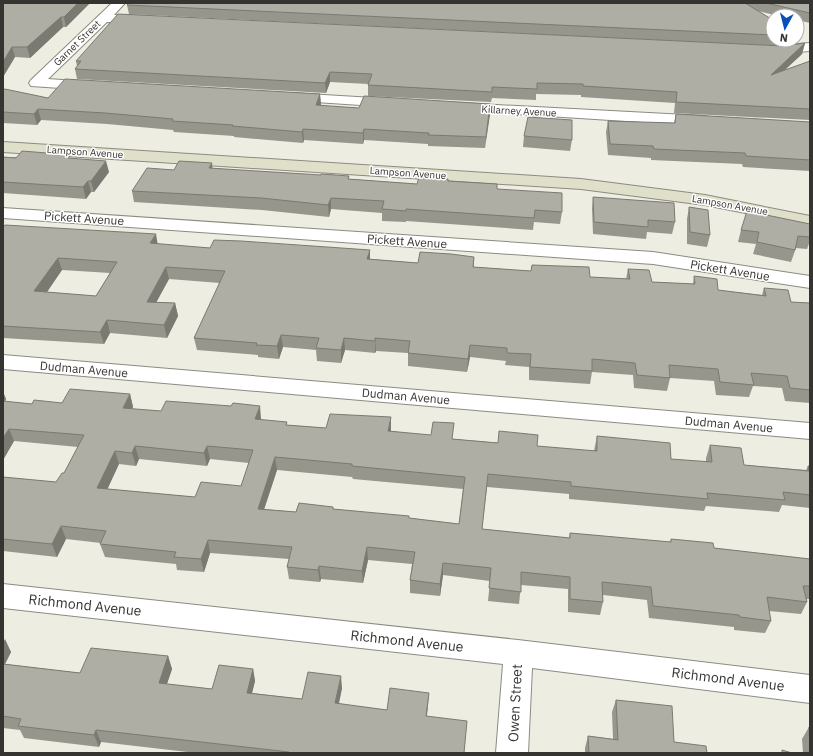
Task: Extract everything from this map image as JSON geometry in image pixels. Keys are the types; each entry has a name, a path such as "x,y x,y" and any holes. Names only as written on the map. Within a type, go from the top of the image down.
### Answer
{"main road":[{"name":"Lampson Avenue","path":"3,136 575,171 680,183 810,208"},
{"name":"Lampson Avenue","path":"3,147 580,184 705,200 810,221"}],"street":[{"name":"Garnet Street","path":"108,87 36,83 119,3"},
{"path":"103,18 159,21"},
{"path":"756,49 780,51 810,47"},
{"path":"275,97 403,104"},
{"name":"Killarney Avenue","path":"443,106 722,122"},
{"name":"Pickett Avenue","path":"3,213 653,258 810,282"},
{"name":"Dudman Avenue","path":"3,362 810,431"},
{"name":"Richmond Avenue","path":"3,596 518,653 810,690"},
{"name":"Owen Street","path":"512,753 518,653"}],"building":[{"path":"3,3 78,3 64,17 61,17 27,47 12,47 3,62"},
{"path":"129,3 745,3 765,15 765,35 127,5"},
{"path":"766,3 810,3 810,13 805,12 805,8 788,8"},
{"path":"118,14 765,45 765,48 800,48 771,75 810,61 810,109 676,102 677,92 583,86 583,84 537,83 537,89 492,87 492,92 368,85 372,74 330,72 325,83 75,69 81,61 76,61"},
{"path":"65,79 320,94 316,105 359,108 364,96 490,104 486,137 428,135 429,133 364,129 363,133 303,129 302,132 172,121 173,119 105,113 38,109 34,114 3,112 3,90 5,89 48,98"},
{"path":"676,114 810,122 810,160 746,156 745,153 654,149 653,146 610,144 608,121 675,123"},
{"path":"528,117 572,120 572,140 524,136"},
{"path":"22,151 71,155 68,158 106,161 91,181 88,181 83,187 3,182 3,157 16,158"},
{"path":"179,161 212,163 209,168 349,176 348,179 417,184 419,177 448,179 448,181 497,184 497,189 562,193 562,212 535,210 534,218 406,209 406,211 382,209 384,201 331,198 328,205 261,198 132,191 147,168 174,170"},
{"path":"593,197 674,203 675,222 648,220 648,227 594,222"},
{"path":"689,207 708,210 710,235 690,232"},
{"path":"747,211 810,224 810,237 798,236 795,250 757,242 759,232 741,230"},
{"path":"5,225 156,234 150,243 210,248 214,240 370,250 367,259 418,263 420,252 451,254 474,257 473,267 531,271 532,265 589,267 590,277 630,279 628,269 649,270 652,282 695,284 694,276 717,279 718,290 766,296 764,288 788,290 791,302 810,303 810,390 790,388 787,376 751,373 754,385 720,382 718,369 669,365 670,378 637,375 635,363 592,359 592,371 530,367 531,354 507,353 507,348 470,345 468,359 408,353 410,341 375,338 375,341 344,338 341,350 316,348 319,338 281,335 277,346 194,338 225,271 166,267 147,302 175,303 164,325 107,320 100,332 3,326 3,227","holes":["58,258 117,262 96,296 34,291"]},
{"path":"70,389 130,394 123,408 161,411 166,401 231,406 233,403 260,406 255,419 287,422 286,425 326,428 330,414 391,417 388,431 431,435 433,422 454,423 452,439 498,443 499,431 538,435 537,446 597,451 597,436 670,443 671,459 712,462 710,445 741,448 744,465 809,471 808,466 810,466 810,495 783,492 785,500 707,493 708,499 571,486 571,482 488,474 482,529 570,538 570,533 671,542 671,539 713,543 714,548 810,559 810,586 803,586 807,602 767,597 771,621 740,617 739,615 653,606 651,587 602,582 603,602 570,599 570,577 521,572 521,592 489,588 491,568 443,563 440,584 410,580 415,552 367,547 362,571 319,566 318,570 287,567 292,547 208,540 201,559 174,557 176,552 100,544 106,531 61,526 52,544 3,539 3,477 56,482 62,473 64,473 84,435 9,429 3,438 3,401 32,404 34,400 62,403","holes":["135,446 204,453 207,446 253,450 241,486 201,482 195,497 97,488 115,451 132,453","275,457 465,477 459,524 409,518 409,516 333,509 333,507 299,503 296,512 258,509"]},
{"path":"91,648 168,656 159,683 212,689 219,665 253,669 247,693 302,699 308,672 341,676 335,703 387,710 390,688 429,693 426,716 467,721 464,753 289,753 96,730 94,735 18,726 21,719 3,716 3,664 80,673"},
{"path":"616,700 672,706 674,742 706,746 707,753 589,753 588,736 618,740"},
{"path":"809,727 810,728 810,753"},
{"path":"782,750 792,753 782,753"}]}
